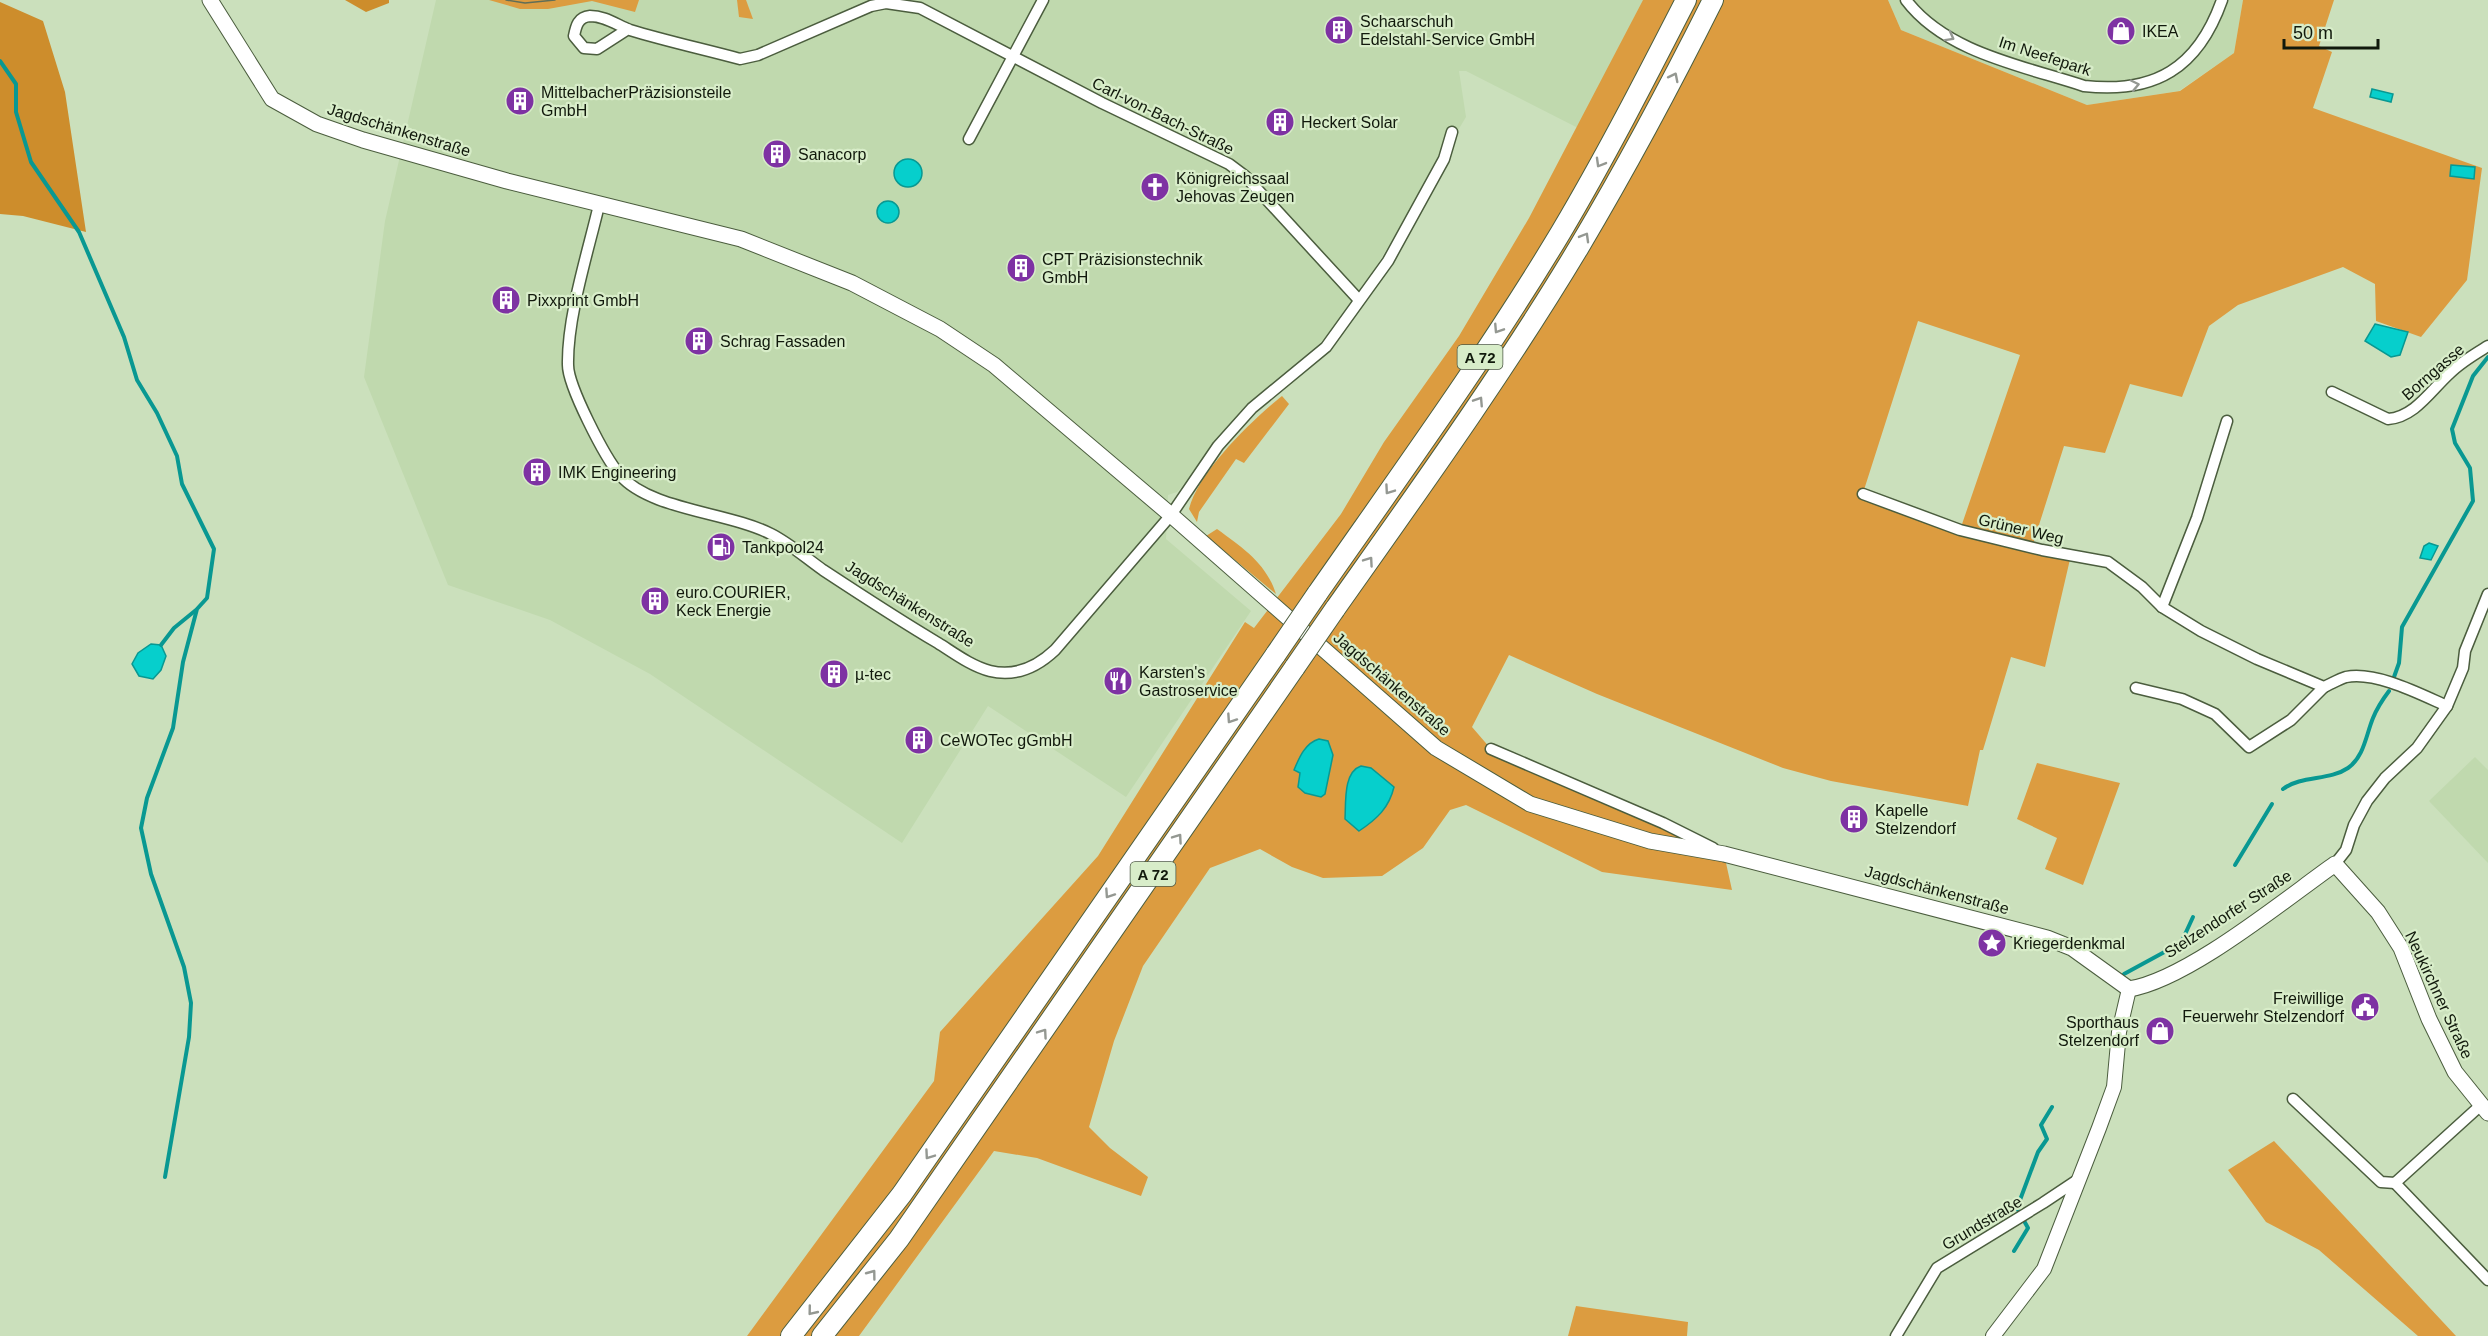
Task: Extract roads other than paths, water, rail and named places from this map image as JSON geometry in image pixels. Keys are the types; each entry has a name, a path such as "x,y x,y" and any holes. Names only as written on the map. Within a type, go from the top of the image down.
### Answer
{"highway":[{"name":"A 72","path":"791,1336 878,1227 1450,402 1560,233 1629,112 1686,0"},
{"name":"A 72","path":"822,1336 899,1239 1446,452 1577,249 1647,129 1713,0"}],"main road":[{"name":"Jagdschänkenstraße","path":"210,0 272,99 301,117 333,130 406,153 599,205 679,222 741,239 883,297 940,329 994,365 1171,515 1436,748 1530,804 1650,841 1724,854 2047,938 2072,948 2129,989"},
{"name":"Stelzendorfer Straße","path":"2129,989 2145,986 2201,958 2335,864"},
{"name":"Neukirchner Straße","path":"2335,864 2378,912 2401,948 2428,1019 2455,1072 2485,1109"}],"street":[{"path":"969,139 1042,0"},
{"name":"Im Neefepark","path":"1906,0 1932,27 1954,41 2084,86 2106,89 2131,86 2172,73 2189,59 2204,38 2222,0"},
{"name":"Carl-von-Bach-Straße","path":"628,29 597,49 584,48 574,36 576,25 589,16 606,19 628,29 740,59 758,55 870,6 895,4 920,8 1156,130 1229,164 1245,176 1359,300"},
{"name":"Jagdschänkenstraße","path":"599,205 576,305 568,367 576,392 620,475 639,491 736,520 772,534 920,633 982,669 1005,673 1036,665 1055,650 1171,515 1218,446 1252,408 1326,347 1394,251 1444,159 1452,132"},
{"name":"Borngasse","path":"2332,392 2388,420 2399,419 2412,411 2452,371 2488,346"},
{"path":"2162,608 2197,518 2227,421"},
{"name":"Grüner Weg","path":"1863,494 1960,530 2042,550 2108,562 2142,587 2162,608 2256,659 2324,687"},
{"name":"Stelzendorfer Straße","path":"2335,864 2346,850 2367,801 2385,778 2417,748 2447,706 2463,668 2465,651 2488,594"},
{"path":"2136,688 2182,699 2215,714 2249,747 2291,720 2324,687 2347,677 2370,678 2410,689 2447,706"},
{"name":"Jagdschänkenstraße","path":"1491,749 1663,823 1724,854"},
{"path":"1993,1336 2044,1269 2114,1087 2119,1032 2129,989"},
{"path":"2293,1099 2381,1182 2395,1183 2488,1280"},
{"path":"2395,1183 2485,1109"},
{"name":"Grundstraße","path":"1896,1336 1937,1268 2079,1179"}],"water":[{"path":"2372,89 2393,94 2391,102 2370,97"},
{"path":"908,159 918,163 922,173 918,183 908,187 898,183 894,173 898,163"},
{"path":"2451,165 2475,167 2474,179 2450,176"},
{"path":"888,201 896,204 899,212 896,220 888,223 880,220 877,212 880,204"},
{"path":"2375,324 2408,332 2400,355 2391,357 2365,341"},
{"path":"2429,543 2438,546 2431,560 2420,558 2424,546"},
{"path":"151,644 161,645 166,656 161,670 153,679 139,676 132,664 138,653"},
{"path":"1319,739 1328,741 1333,755 1325,794 1321,797 1305,793 1298,787 1300,773 1294,770 1306,747"},
{"path":"1361,766 1371,768 1394,787 1389,801 1381,812 1359,831 1345,819 1345,805 1348,781 1355,769"}],"waterway":[{"path":"0,61 16,84 16,112 31,162 79,232 124,337 137,380 157,413 177,456 182,484 214,549 207,598 197,609 183,662 173,728 147,798 141,828 151,874 184,967 191,1003 189,1037 165,1177"},
{"path":"2394,677 2399,663 2402,627 2473,501 2470,468 2455,443 2452,429 2473,376 2488,357"},
{"path":"161,645 174,628 196,610"},
{"path":"2283,789 2298,782 2332,775 2348,768 2358,758 2376,711 2389,691"},
{"path":"2235,865 2272,804"},
{"path":"2124,974 2181,943 2193,917"},
{"path":"2014,1251 2028,1228 2017,1208 2038,1152 2047,1139 2041,1125 2052,1107"}],"tram line":[{"path":"506,0 525,3 555,0"}],"place":[{"name":"Schaarschuh Edelstahl-Service GmbH","path":"1339,30"},
{"name":"IKEA","path":"2121,31"},
{"name":"MittelbacherPräzisionsteile GmbH","path":"520,101"},
{"name":"Heckert Solar","path":"1280,122"},
{"name":"Sanacorp","path":"777,154"},
{"name":"Königreichssaal Jehovas Zeugen","path":"1155,187"},
{"name":"CPT Präzisionstechnik GmbH","path":"1021,268"},
{"name":"Pixxprint GmbH","path":"506,300"},
{"name":"Schrag Fassaden","path":"699,341"},
{"name":"IMK Engineering","path":"537,472"},
{"name":"Tankpool24","path":"721,547"},
{"name":"euro.COURIER, Keck Energie","path":"655,601"},
{"name":"µ-tec","path":"834,674"},
{"name":"Karsten's Gastroservice","path":"1118,681"},
{"name":"CeWOTec gGmbH","path":"919,740"},
{"name":"Kapelle Stelzendorf","path":"1854,819"},
{"name":"Kriegerdenkmal","path":"1992,943"},
{"name":"Freiwillige Feuerwehr Stelzendorf","path":"2365,1007"},
{"name":"Sporthaus Stelzendorf","path":"2160,1031"}]}
